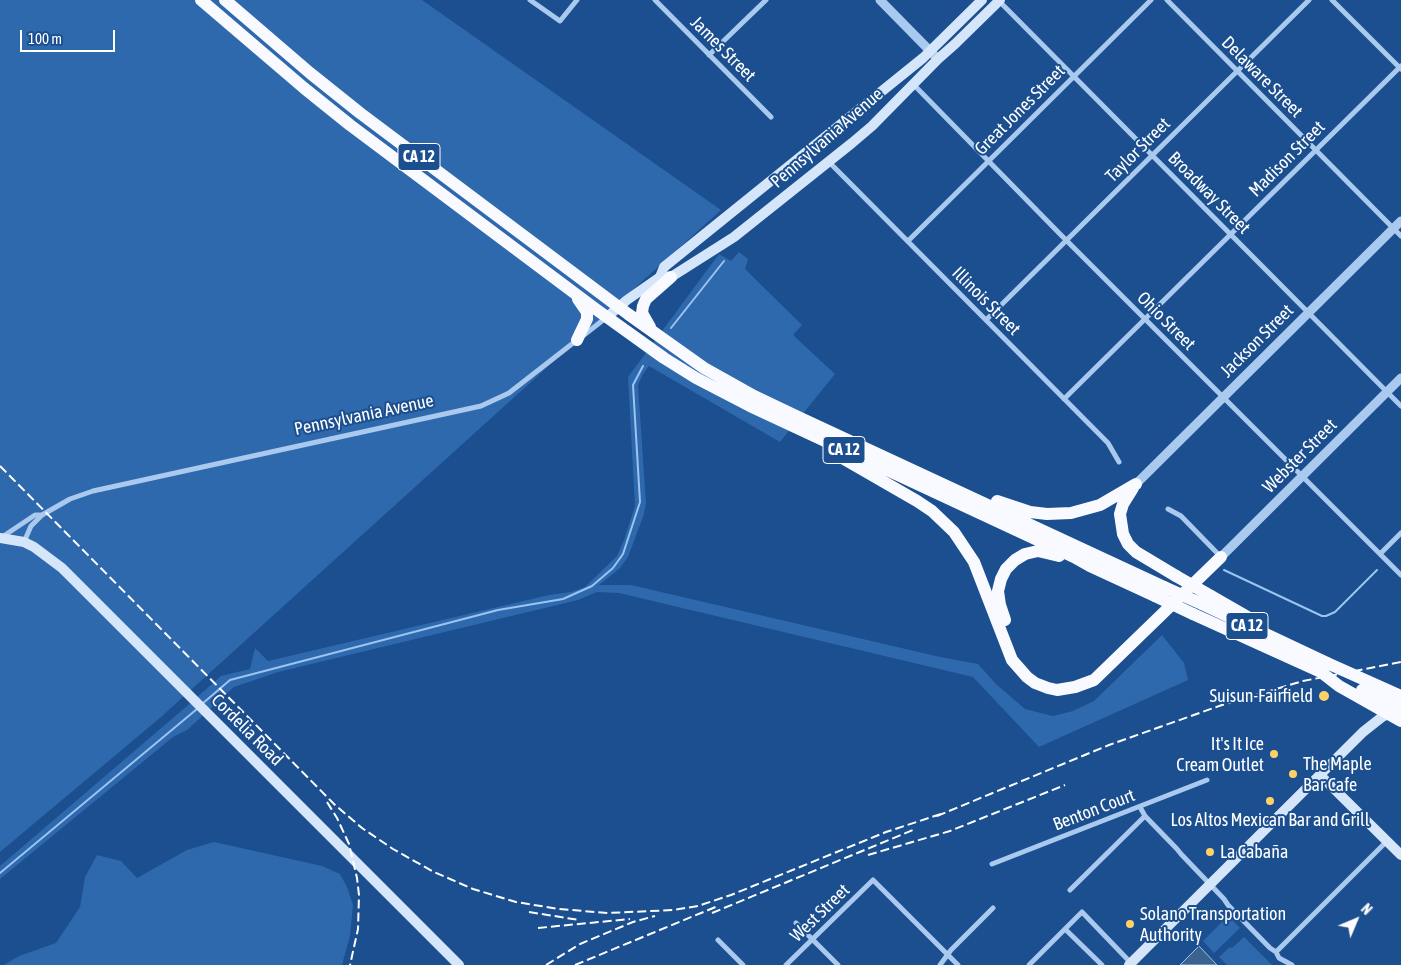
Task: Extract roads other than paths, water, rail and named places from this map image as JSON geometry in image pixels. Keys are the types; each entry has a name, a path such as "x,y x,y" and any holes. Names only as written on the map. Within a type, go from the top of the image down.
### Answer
{"highway":[{"name":"CA 12","path":"201,0 350,125 607,317 664,358 696,378 793,426 1090,566 1160,592 1202,605 1296,646 1324,667 1401,708"},
{"name":"CA 12","path":"225,0 304,68 360,112 652,332 723,380 1160,592"},
{"path":"652,332 642,313 643,306 646,299 666,277"},
{"path":"572,291 587,312 585,324 577,340"},
{"path":"793,426 813,441 917,501 943,520 962,541 974,562 1007,648 1019,670 1036,683 1057,690 1087,684 1104,672 1221,557"},
{"path":"874,452 900,458 988,497 1030,512 1059,514 1085,510 1114,498 1136,484"},
{"path":"1136,484 1123,504 1120,514 1123,534 1128,544 1136,552 1176,576 1202,605"},
{"path":"1064,688 1039,679 1024,667 1013,646 1000,605 998,591 1006,569 1025,554 1038,551 1051,553 1090,566"},
{"name":"CA 12","path":"1202,605 1281,654 1324,667 1401,696"},
{"path":"1324,667 1339,686 1401,721"}],"main road":[{"name":"Pennsylvania Avenue","path":"666,277 664,267 930,51 982,0"},
{"name":"Pennsylvania Avenue","path":"607,317 619,307 666,277 734,236 829,162 872,126 999,0"},
{"name":"Cordelia Road","path":"0,538 24,542 43,552 62,568 459,965"},
{"path":"1130,964 1374,722 1401,708"},
{"path":"1320,775 1401,855"}],"street":[{"path":"530,0 560,21 576,0"},
{"name":"James Street","path":"655,0 771,117"},
{"path":"709,55 766,0"},
{"path":"880,0 938,59"},
{"name":"Broadway Street","path":"999,0 1401,406"},
{"name":"Great Jones Street","path":"908,241 1151,0"},
{"name":"Delaware Street","path":"1167,0 1401,236"},
{"name":"Taylor Street","path":"986,320 1309,0"},
{"path":"1332,0 1400,68"},
{"name":"Madison Street","path":"1064,399 1400,68"},
{"name":"Ohio Street","path":"913,84 1144,319 1401,575"},
{"name":"Illinois Street","path":"829,162 1108,443 1119,462"},
{"name":"Jackson Street","path":"1136,484 1401,221"},
{"name":"Pennsylvania Avenue","path":"24,542 31,526 42,515 70,499 93,491 481,406 509,392 607,317"},
{"name":"Webster Street","path":"1221,557 1401,378"},
{"path":"1168,509 1181,516 1221,557"},
{"name":"Pennsylvania Avenue","path":"0,538 35,515 42,515"},
{"path":"1380,554 1401,532"},
{"name":"Benton Court","path":"992,864 1206,780"},
{"path":"1140,807 1145,816 1234,911 1276,952 1279,958 1292,965"},
{"path":"1070,890 1145,816"},
{"path":"1276,952 1387,841"},
{"name":"West Street","path":"786,965 873,880 948,955"},
{"path":"940,965 993,908"},
{"path":"1028,965 1082,912 1130,964"},
{"path":"796,923 838,965"},
{"path":"1065,929 1102,965"},
{"path":"718,940 743,965"},
{"path":"948,955 958,965"}],"waterway":[{"path":"671,328 724,261"},
{"path":"202,704 230,680 498,610 563,599 592,586 613,568 623,554 640,502 633,385 643,366"},
{"path":"1224,570 1322,616 1335,612 1377,570"},
{"path":"0,873 197,709"}],"railway":[{"path":"0,466 334,804 362,828 393,849 434,872 473,889 516,902 559,909 608,913 673,910 698,906 731,895 886,832 944,813"},
{"path":"937,816 1109,745 1222,705 1303,681 1401,662"},
{"path":"868,855 950,831 1065,785"},
{"path":"327,802 349,844 357,878 359,895 358,929 350,965"},
{"path":"712,913 913,830"},
{"path":"575,965 718,906"},
{"path":"529,912 579,920"},
{"path":"546,965 580,944 633,922 655,916"},
{"path":"538,928 630,919"}],"place":[{"name":"Suisun-Fairfield","path":"1324,696"},
{"name":"It's It Ice Cream Outlet","path":"1274,754"},
{"name":"The Maple Bar Cafe","path":"1293,774"},
{"name":"Los Altos Mexican Bar and Grill","path":"1270,801"},
{"name":"La Cabaña","path":"1210,852"},
{"name":"Solano Transportation Authority","path":"1130,924"}]}
